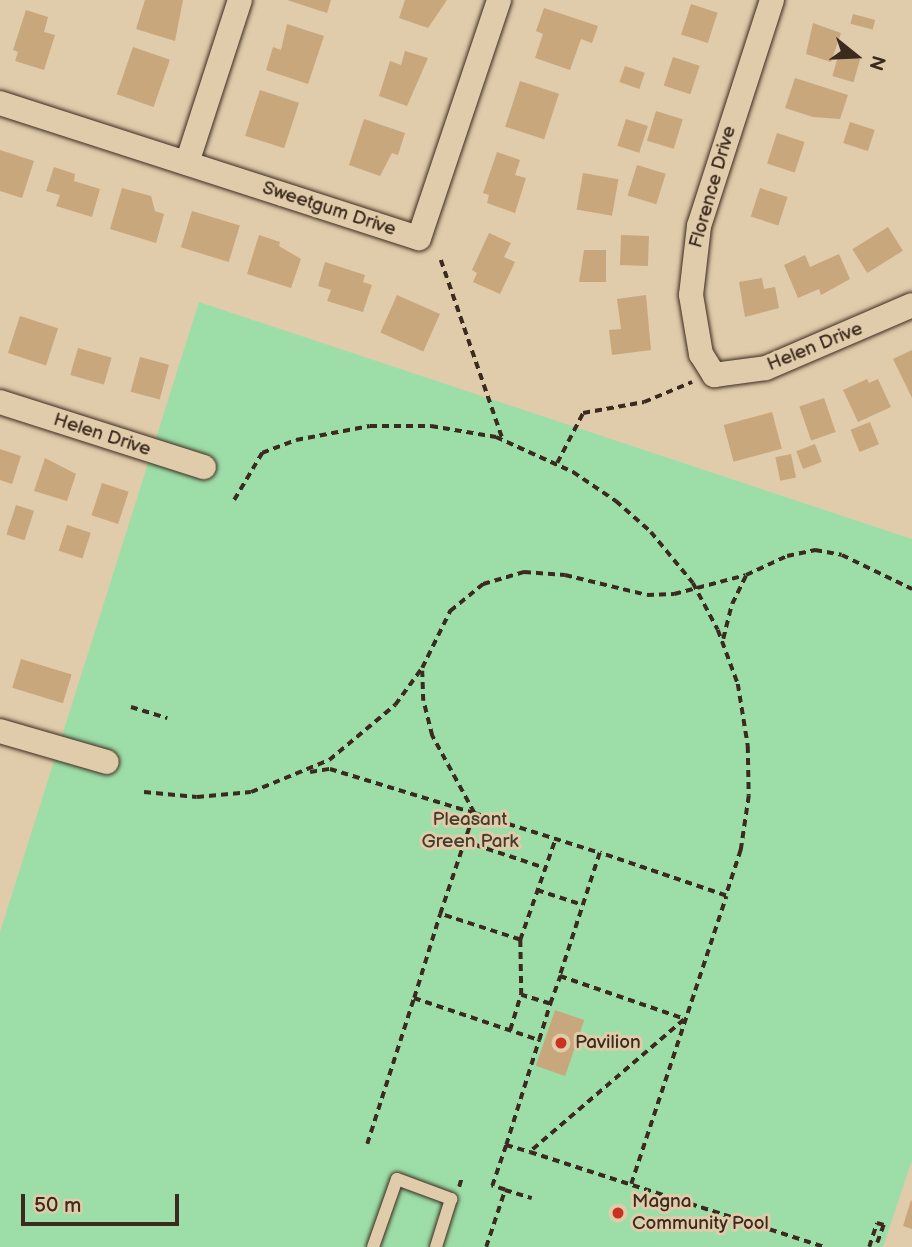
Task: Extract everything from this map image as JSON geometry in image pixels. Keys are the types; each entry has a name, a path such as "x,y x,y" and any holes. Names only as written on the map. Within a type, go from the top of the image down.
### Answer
{"street":[{"path":"187,163 240,0"},
{"name":"Sweetgum Drive","path":"0,103 419,238 499,0"},
{"name":"Florence Drive","path":"704,378 695,330 692,261 699,226 772,0"},
{"name":"Helen Drive","path":"704,378 766,368 912,305"},
{"name":"Helen Drive","path":"0,402 204,467"},
{"path":"0,731 107,762"}],"lane":[{"path":"373,1247 397,1179 451,1199 436,1247"}],"path":[{"path":"441,260 503,440"},
{"path":"557,463 583,413 644,402 704,378"},
{"path":"234,500 262,453 331,432 370,425 430,426 503,440 557,463 617,501 651,532 696,588 723,642 738,684 748,746 749,796 741,850 631,1184"},
{"path":"306,773 363,736 422,668 450,611 483,584 524,572 565,575 647,595 696,588 746,575 787,556 815,550 842,555 912,589"},
{"path":"723,642 732,604 746,575"},
{"path":"367,1144 474,813 432,736 423,701 422,668"},
{"path":"131,706 167,718"},
{"path":"144,792 197,797 251,792 306,773 330,769 600,853 726,896"},
{"path":"510,1030 521,995 520,940 555,839"},
{"path":"464,841 545,868"},
{"path":"532,1198 492,1186 600,853"},
{"path":"537,890 583,905"},
{"path":"440,914 520,940"},
{"path":"560,976 685,1019"},
{"path":"521,995 550,1004"},
{"path":"414,998 539,1040"},
{"path":"530,1152 685,1019"},
{"path":"506,1145 825,1247"},
{"path":"486,1247 505,1190"},
{"path":"869,1247 877,1223 884,1225 876,1247"}],"green space":[{"name":"Pleasant Green Park","path":"199,302 912,539 912,1160 883,1247 0,1247 0,932"}],"building":[{"path":"145,0 183,0 175,41 136,29"},
{"path":"287,0 331,0 327,13"},
{"path":"405,0 447,0 428,28 399,18"},
{"path":"691,4 718,13 708,43 681,34"},
{"path":"544,8 598,26 592,43 581,39 570,70 535,58 543,34 536,31"},
{"path":"26,10 48,17 44,32 55,35 44,70 15,61 18,52 13,50"},
{"path":"853,14 875,20 873,30 850,24"},
{"path":"813,23 841,33 831,62 806,54"},
{"path":"287,24 324,36 308,84 266,70 273,47 281,50"},
{"path":"133,47 170,60 154,107 117,94"},
{"path":"405,51 428,58 407,106 379,96 390,61 401,65"},
{"path":"839,53 860,59 854,82 832,76"},
{"path":"673,57 700,66 690,94 664,86"},
{"path":"625,66 645,73 639,89 619,82"},
{"path":"795,78 848,95 840,119 813,117 785,108"},
{"path":"520,81 559,94 544,139 505,127"},
{"path":"260,90 299,103 284,148 245,136"},
{"path":"656,111 683,119 674,149 647,141"},
{"path":"364,119 405,133 398,155 392,153 380,176 349,165"},
{"path":"626,119 648,126 639,153 617,146"},
{"path":"850,122 875,130 868,151 843,143"},
{"path":"777,133 805,142 795,172 767,163"},
{"path":"0,150 34,161 22,198 0,191"},
{"path":"497,152 520,160 515,175 526,178 515,213 487,203 489,195 483,193"},
{"path":"637,165 666,174 656,204 628,196"},
{"path":"54,167 75,174 74,181 100,189 92,217 56,206 60,195 46,191"},
{"path":"583,173 618,179 612,216 577,209"},
{"path":"122,188 151,196 155,211 164,214 156,243 110,229"},
{"path":"760,188 788,197 778,225 751,217"},
{"path":"192,211 240,226 229,262 181,247"},
{"path":"888,227 903,251 867,273 852,249"},
{"path":"489,233 511,243 504,257 515,262 500,294 473,282 477,273 472,270"},
{"path":"259,235 280,242 279,246 301,259 291,288 247,274"},
{"path":"621,235 649,236 648,266 620,265"},
{"path":"584,250 606,250 606,282 579,282"},
{"path":"839,254 850,279 821,295 819,289 798,298 784,265 805,255 810,267"},
{"path":"325,262 365,275 363,282 372,285 363,312 327,301 331,290 318,286"},
{"path":"762,278 764,289 775,287 779,308 745,317 739,282"},
{"path":"397,295 440,314 423,352 380,332"},
{"path":"646,295 651,350 612,355 609,330 621,329 617,299"},
{"path":"20,316 58,328 46,365 8,353"},
{"path":"78,348 112,358 104,385 70,375"},
{"path":"912,350 912,398 893,359"},
{"path":"140,357 169,365 160,400 131,392"},
{"path":"867,379 869,383 878,379 891,407 858,422 843,390"},
{"path":"824,398 836,432 811,441 799,406"},
{"path":"772,412 782,449 734,462 724,425"},
{"path":"870,422 879,444 860,452 851,430"},
{"path":"815,444 822,462 803,469 796,451"},
{"path":"0,449 21,456 12,484 0,480"},
{"path":"791,454 796,477 780,481 775,457"},
{"path":"45,458 76,474 67,501 34,491"},
{"path":"102,483 129,492 118,524 91,515"},
{"path":"16,505 34,511 24,540 6,534"},
{"path":"67,525 91,533 82,558 59,551"},
{"path":"21,659 72,674 63,703 12,688"},
{"name":"Pavilion","path":"555,1010 584,1020 565,1076 536,1066"},
{"path":"912,1201 912,1229 903,1226"}],"place":[{"name":"Pavilion","path":"561,1043"},
{"name":"Magna Community Pool","path":"618,1213"}]}
